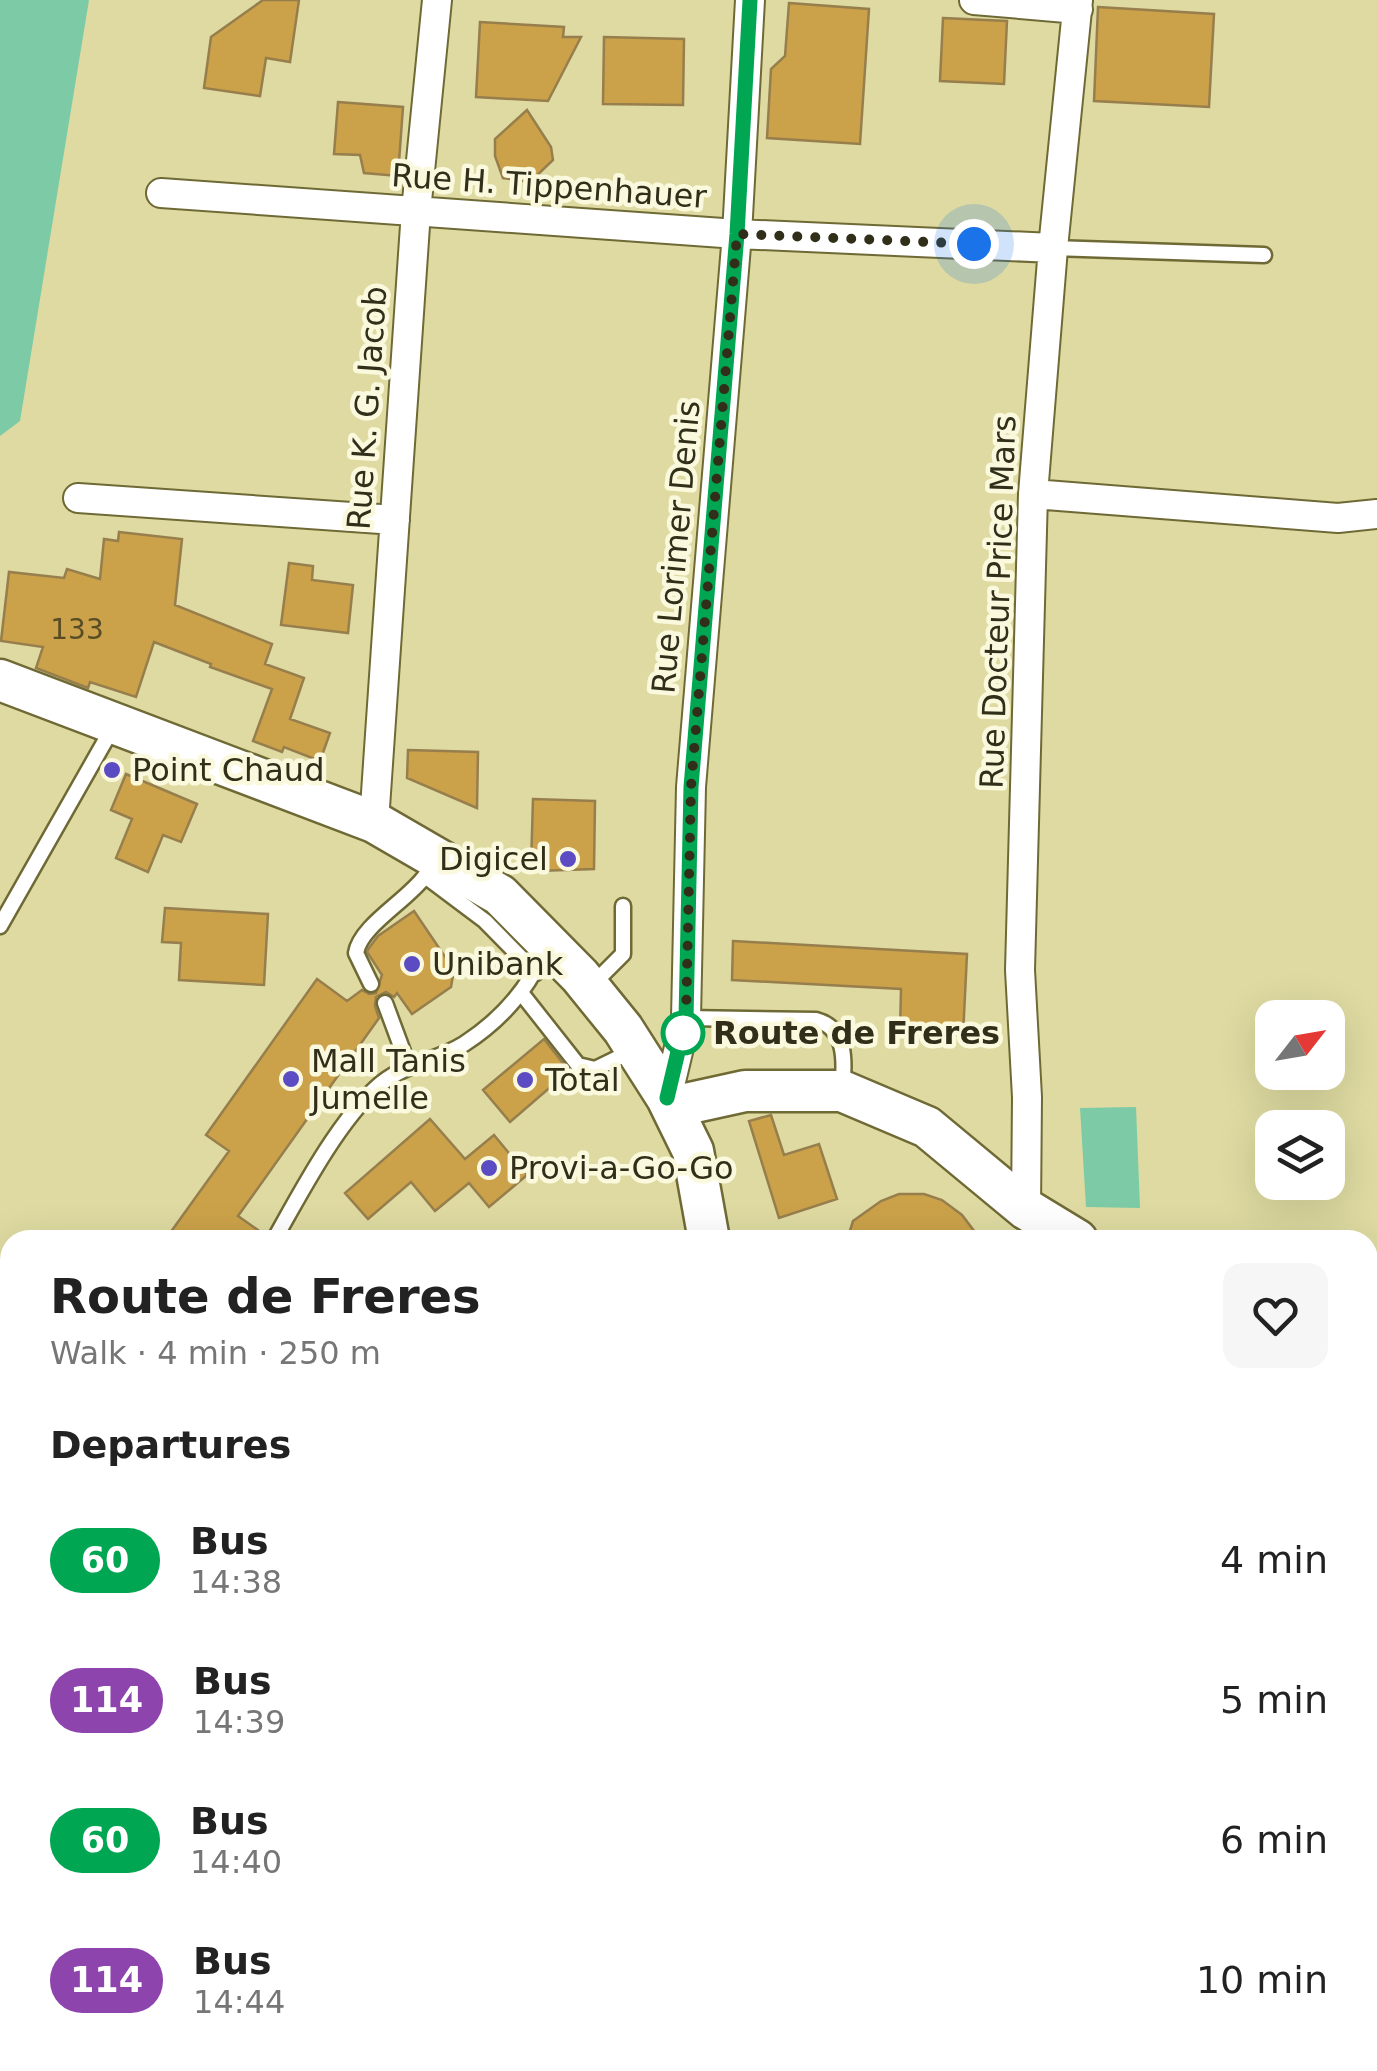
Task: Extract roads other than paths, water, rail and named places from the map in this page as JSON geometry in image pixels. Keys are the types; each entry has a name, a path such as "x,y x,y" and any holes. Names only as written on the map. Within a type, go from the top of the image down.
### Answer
{"main road":[{"path":"0,680 374,822 431,866 500,895 542,958 590,988 636,1048 670,1102 693,1151 707,1230"},
{"path":"670,1102 746,1092 842,1091 927,1127 1026,1209 1061,1230"}],"street":[{"name":"Rue K. G. Jacob","path":"374,822 416,212 436,0"},
{"name":"Rue Lorimer Denis","path":"670,1102 686,1018 691,787 737,234 750,0"},
{"path":"974,0 1078,4"},
{"name":"Rue Docteur Price Mars","path":"1026,1209 1027,1097 1020,970 1034,494 1053,248 1078,4"},
{"name":"Rue H. Tippenhauer","path":"161,193 737,234 1053,248"},
{"path":"1034,494 1338,518 1377,514"},
{"path":"78,498 395,520"}],"lane":[{"path":"1053,248 1264,255"},
{"path":"0,926 115,724"},
{"path":"371,984 356,953 357,944 415,890 431,866"},
{"path":"590,988 623,954 623,906"},
{"path":"280,1230 351,1114 378,1086 408,1065 462,1045 522,994 542,958"},
{"path":"522,994 578,1065 595,1069 636,1048"},
{"path":"385,1003 408,1065"},
{"path":"686,1018 828,1023 838,1034 844,1064 842,1091"}],"place":[{"name":"Point Chaud","path":"112,770"},
{"name":"Digicel","path":"568,859"},
{"name":"Unibank","path":"412,964"},
{"name":"Route de Freres","path":"683,1033"},
{"name":"Mall Tanis Jumelle","path":"291,1079"},
{"name":"Total","path":"525,1080"},
{"name":"Provi-a-Go-Go","path":"489,1168"}]}
